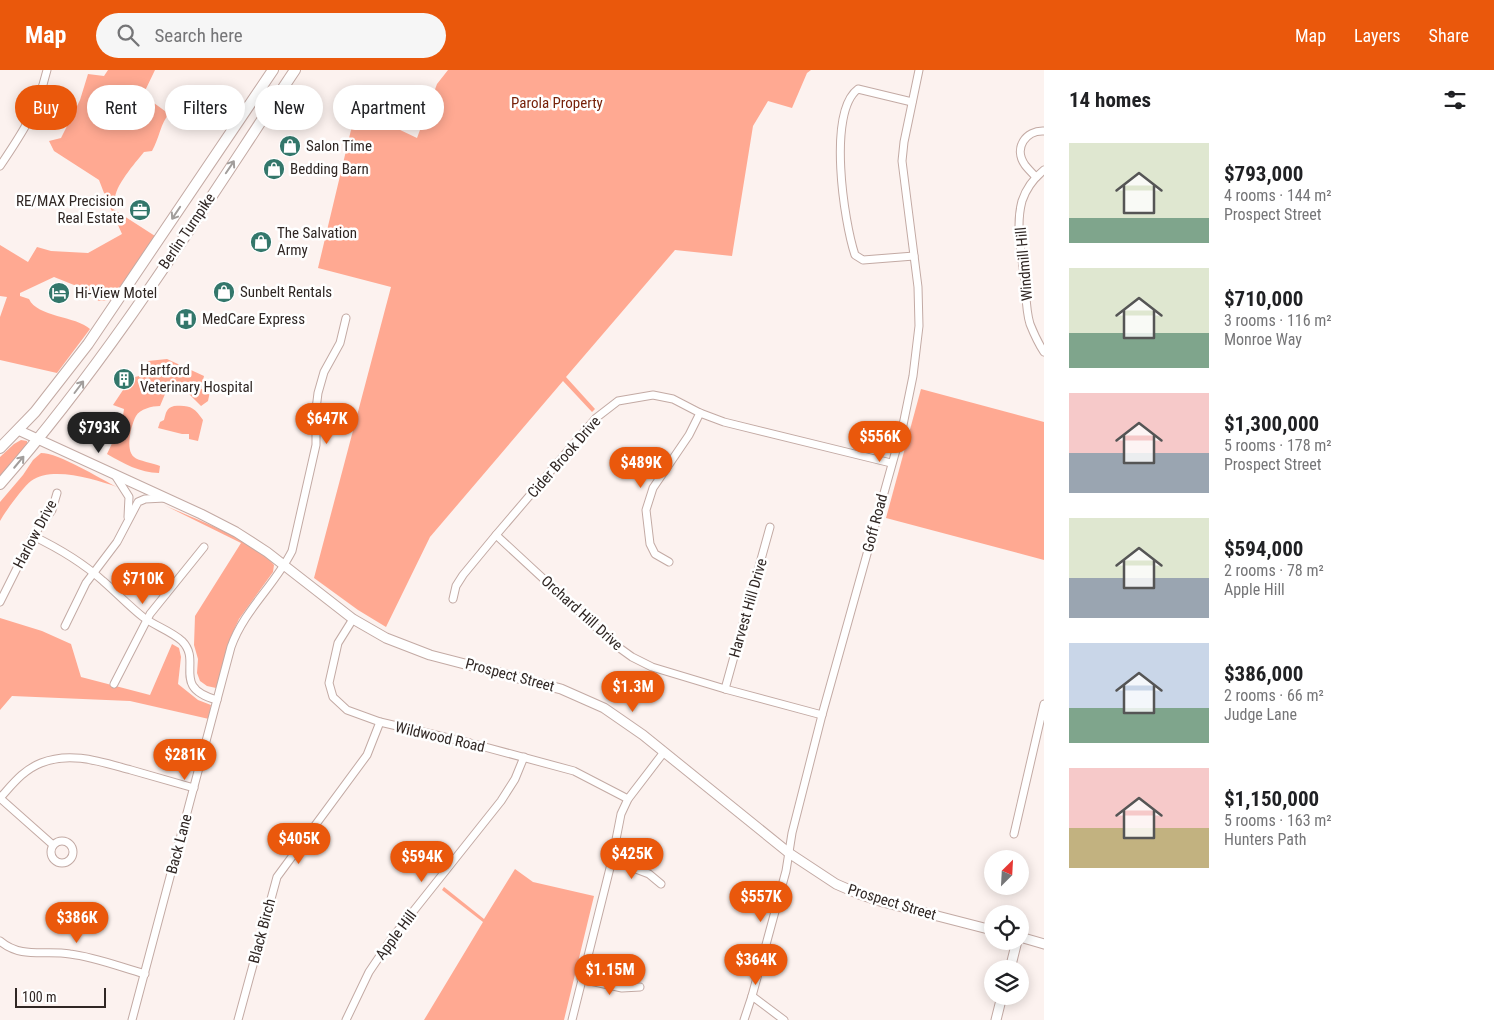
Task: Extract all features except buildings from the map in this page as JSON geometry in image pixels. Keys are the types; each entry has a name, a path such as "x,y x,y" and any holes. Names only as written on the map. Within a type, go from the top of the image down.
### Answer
{"highway":[{"name":"Berlin Turnpike","path":"0,448 47,398 88,344 273,70"},
{"name":"Berlin Turnpike","path":"0,484 102,356 295,70"},
{"path":"160,236 177,246"}],"main road":[{"name":"Prospect Street","path":"18,430 233,531 257,545 353,619 386,638 419,651 551,686 583,697 623,720 789,853 826,878 859,894 889,904 984,928"},
{"path":"1029,940 1044,944"},
{"path":"996,1020 1000,1005"}],"street":[{"path":"0,166 34,112 47,70"},
{"name":"Goff Road","path":"744,1020 786,871 792,833 822,715 891,463 903,426 913,376 918,334 918,287 902,161 904,142 919,70"},
{"path":"912,102 858,89 852,94 840,136 840,163 850,242 855,255 863,260 914,256"},
{"path":"1036,176 1024,164 1022,142 1030,133 1044,130"},
{"name":"Windmill Hill","path":"1044,170 1036,176 1028,188 1023,200 1020,216 1020,234 1030,323 1044,352"},
{"name":"Back Lane","path":"132,1020 232,647 239,627 284,565 294,543 316,445 318,394 324,372 340,343 346,318"},
{"name":"Cider Brook Drive","path":"453,599 456,586 463,575 496,535 596,418 618,401 653,395 673,399 700,414 724,422 891,463"},
{"path":"669,562 655,554 650,544 646,510 653,488 689,435 700,414"},
{"path":"114,474 130,500 128,522"},
{"name":"Harlow Drive","path":"0,602 32,536 52,510 56,494"},
{"path":"65,626 86,583 117,542 136,506 141,500 165,498"},
{"name":"Harvest Hill Drive","path":"725,689 770,527"},
{"name":"Orchard Hill Drive","path":"496,535 614,644 632,657 652,667 822,715"},
{"path":"32,536 65,553 93,572 146,619 183,642 188,651 189,677 192,685 205,696 217,700"},
{"path":"114,684 146,619 204,547"},
{"name":"Wildwood Road","path":"353,619 338,643 329,682 332,698 347,710 380,722 574,771 628,798"},
{"path":"1014,834 1044,704"},
{"name":"Black Birch","path":"238,1020 277,877 367,756 380,722"},
{"path":"572,1020 612,860 621,814 628,798 664,752"},
{"path":"53,845 0,798 19,777 33,767 49,760 73,757 99,761 194,788"},
{"name":"Apple Hill","path":"346,1020 369,972 392,938 501,801 515,779 524,757"},
{"path":"612,860 649,874 661,884"},
{"path":"0,941 10,948 24,953 70,954 145,974"},
{"path":"581,979 622,988 640,987"},
{"path":"752,996 784,1020"}],"green space":[{"path":"108,70 155,70 148,85 87,85 87,130 155,130 155,104 165,111 165,120 152,151 144,152 121,182 115,200 104,193 99,180 54,151 49,141 61,138 65,130 77,130 77,106 88,74 104,76"},
{"name":"Parola Property","path":"448,70 811,70 807,73 792,108 768,101 753,126 732,256 675,250 566,377 595,409 592,412 563,381 430,537 386,627 358,610 314,578 391,287 318,268 351,130 400,130 417,138 420,130 444,130 444,85 437,84"},
{"path":"110,207 155,236 111,300 99,301 74,285 54,277 20,293 20,296 29,299 33,305 40,309 76,321 90,329 57,373 0,360 0,317 7,297 0,296 0,245 28,262 37,247 51,251 88,253 122,234"},
{"path":"167,359 204,376 201,389 210,391 208,401 201,406 183,388 168,387 160,406 146,408 136,416 132,425 129,443 131,454 136,458 160,466 159,473 152,473 132,467 107,454 122,422 124,409 113,405 125,387 128,388 135,377 139,376 148,361"},
{"path":"921,389 1044,422 1044,560 886,518"},
{"path":"174,406 191,408 203,420 198,441 189,439 189,434 158,428 160,422 164,420 168,409"},
{"path":"21,440 27,441 27,445 0,476 0,457"},
{"path":"41,453 68,461 117,487 73,475 50,474 31,481 0,521 0,502 33,460"},
{"path":"164,505 239,539 253,547 274,565 273,572 239,619 233,632 215,692 216,688 207,686 200,681 197,673 198,659 194,645 195,616 241,543"},
{"path":"0,618 42,631 71,644 81,677 150,695 172,644 179,648 181,657 178,684 198,700 211,705 209,719 130,701 12,696 0,710"},
{"path":"515,869 533,882 594,896 564,1020 424,1020 483,922 442,890 444,887 484,919"}],"place":[{"name":"Salon Time","path":"290,146"},
{"name":"Bedding Barn","path":"274,169"},
{"name":"RE/MAX Precision Real Estate","path":"140,210"},
{"name":"The Salvation Army","path":"261,242"},
{"name":"Sunbelt Rentals","path":"224,292"},
{"name":"Hi-View Motel","path":"59,293"},
{"name":"MedCare Express","path":"186,319"},
{"name":"Hartford Veterinary Hospital","path":"124,379"}]}
